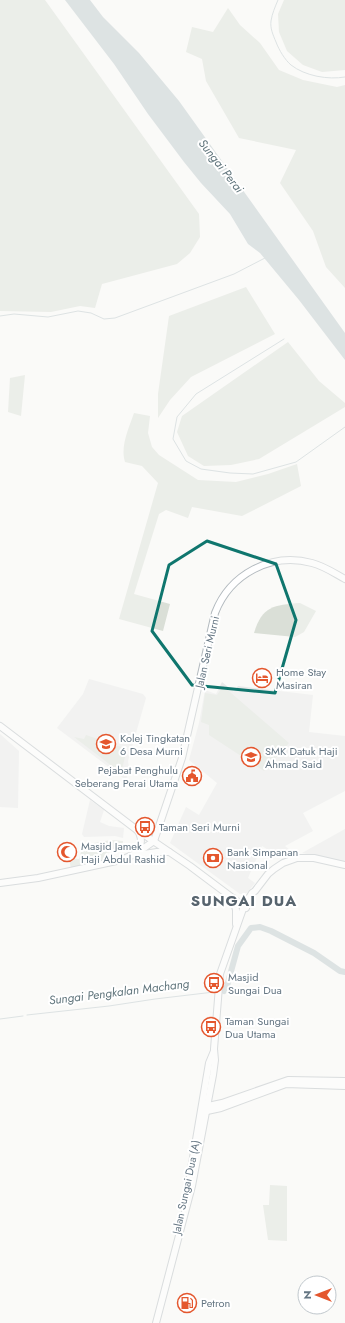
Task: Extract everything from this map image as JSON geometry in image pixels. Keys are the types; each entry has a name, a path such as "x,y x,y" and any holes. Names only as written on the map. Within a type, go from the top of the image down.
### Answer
{"main road":[{"name":"Jalan Seri Murni","path":"154,841 182,758 218,605 227,591 234,583 249,571 264,564 280,561 296,560 312,563 345,579"},
{"path":"0,726 138,830 171,852 233,898 244,909"},
{"path":"134,855 140,847 141,840 138,830"},
{"path":"134,855 154,841"},
{"path":"0,883 38,878 134,855 171,852"},
{"path":"244,909 263,880 274,868 283,863 297,858 314,858 345,865"},
{"path":"244,909 250,896 255,891"},
{"path":"233,898 242,899 250,896"},
{"path":"233,898 236,910 236,926"},
{"name":"Jalan Sungai Dua (A)","path":"152,1323 188,1186 205,1108 210,1094 215,1060 214,1049 220,974 236,926 244,909"},
{"name":"Jalan Sungai Dua (A)","path":"156,1323 192,1186 204,1126 209,1063 214,1049"},
{"path":"204,1126 213,1112 222,1106 288,1080 345,1081"},
{"path":"205,1108 222,1106 286,1084 345,1086"},
{"path":"210,1094 213,1100 222,1106"}],"highlighted area":[{"path":"207,541 276,564 296,620 275,693 192,685 152,631 169,565"}],"shaded area":[{"path":"0,0 45,0 199,214 200,237 190,253 177,264 102,284 95,308 80,306 51,312 0,311"},
{"path":"284,0 345,0 345,70 322,72 303,65 287,51 279,32 278,14"},
{"path":"228,8 240,25 260,43 279,70 303,80 337,87 345,85 345,288 326,267 313,231 280,183 296,150 239,138 206,81 202,59 186,52 192,27 213,32"},
{"path":"246,287 275,334 191,377 170,400 158,418 158,394 169,316"},
{"path":"288,342 319,381 345,403 345,407 259,459 231,465 204,466 188,456 177,432 182,416"},
{"path":"25,375 21,416 8,412 10,378"},
{"path":"134,413 150,416 148,433 152,447 159,455 198,480 236,482 268,474 297,464 301,486 242,516 192,507 188,518 166,510 159,514 134,594 170,604 163,631 119,619 158,483 142,466 125,462 124,443"},
{"path":"300,603 316,611 304,632 295,637 254,633 257,624 265,612 276,606"},
{"name":"Kolej Tingkatan 6 Desa Murni","path":"89,679 143,694 146,698 128,761 129,768 126,780 57,728 83,694"},
{"path":"222,682 234,692 238,686 313,695 309,732 345,736 345,791 303,813 313,831 285,846 291,851 289,856 283,859 262,846 248,878 255,883 247,893 240,894 170,843 186,807 199,815 217,783 189,760 199,723 205,690 216,694"},
{"path":"223,686 289,743 264,771 209,735 209,725 201,722 205,693 217,695"},
{"path":"0,734 19,751 18,808 0,807"},
{"path":"86,735 127,749 121,773 74,737 84,739"},
{"path":"90,800 104,810 100,822 109,826 124,828 123,838 115,836 84,837 82,834"},
{"path":"345,829 345,862 302,853"},
{"path":"111,840 123,841 122,849 106,853 107,860 71,869 69,858 79,859 83,845"},
{"path":"270,1185 287,1186 287,1241 268,1240 263,1205 269,1205"}],"water":[{"name":"Sungai Perai","path":"65,0 90,0 103,17 139,53 179,101 345,333 345,360 299,300 260,253 248,244 230,214 184,162 148,114 114,64"}],"waterway":[{"path":"278,0 272,16 271,26 282,55 291,65 303,72 331,78 345,77"},
{"path":"0,316 14,314 48,317 78,311 91,313 104,319 115,318 234,274 265,258"},
{"path":"284,339 196,394 177,417 173,439 186,461 201,469 230,473 253,474 296,462 345,427"},
{"name":"Sungai Pengkalan Machang","path":"224,991 227,986 238,946 251,928 260,927 271,931 314,953 340,971 345,972"},
{"name":"Sungai Pengkalan Machang","path":"27,1015 214,992"},
{"name":"Sungai Pengkalan Machang","path":"0,1019 23,1016"}],"place":[{"name":"Home Stay Masiran","path":"262,678"},
{"name":"Kolej Tingkatan 6 Desa Murni","path":"106,744"},
{"name":"SMK Datuk Haji Ahmad Said","path":"251,757"},
{"name":"Pejabat Penghulu Seberang Perai Utama","path":"192,776"},
{"name":"Taman Seri Murni","path":"145,827"},
{"name":"Masjid Jamek Haji Abdul Rashid","path":"67,852"},
{"name":"Bank Simpanan Nasional","path":"213,858"},
{"name":"Masjid Sungai Dua","path":"214,983"},
{"name":"Taman Sungai Dua Utama","path":"211,1027"},
{"name":"Petron","path":"187,1303"}],"district":[{"name":"SUNGAI DUA","path":"244,901"}]}
